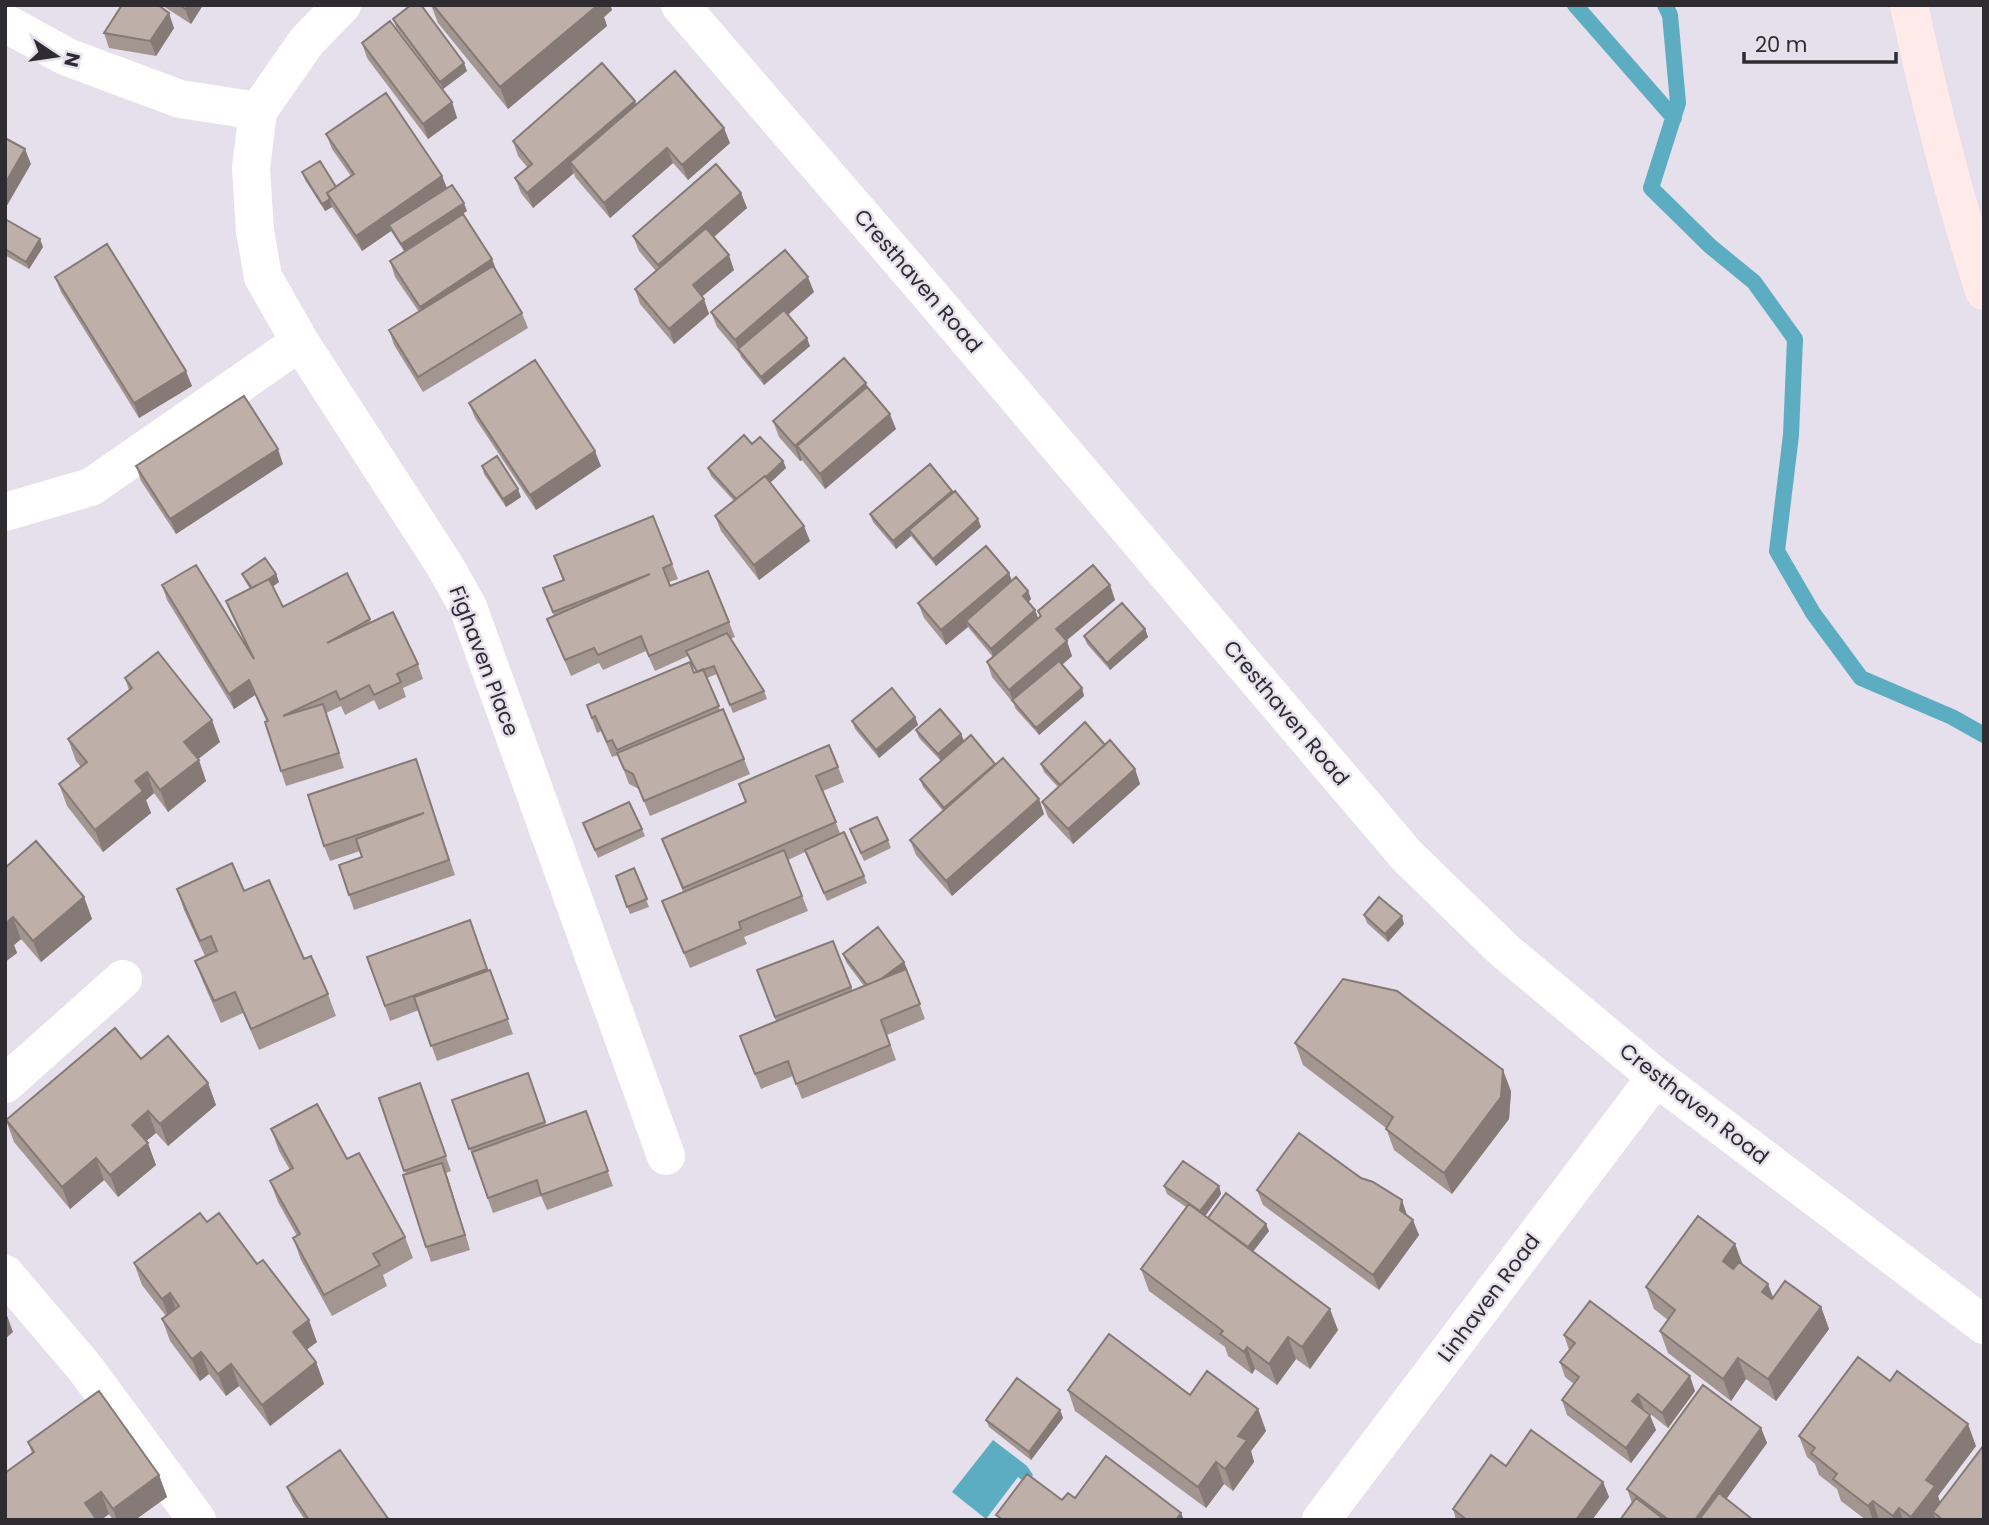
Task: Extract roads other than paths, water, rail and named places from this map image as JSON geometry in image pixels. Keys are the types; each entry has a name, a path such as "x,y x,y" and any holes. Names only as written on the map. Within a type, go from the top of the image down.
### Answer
{"main road":[{"path":"1909,5 1960,217 1984,291"}],"street":[{"name":"Fighaven Place","path":"342,5 307,41 258,111 251,168 255,231 263,277 300,342 445,566 468,607 666,1156"},
{"name":"Cresthaven Road","path":"680,5 1407,856 1505,951 1656,1077 1984,1325"},
{"path":"5,23 67,57 180,99 258,111"},
{"path":"5,512 91,487 300,342"},
{"path":"5,1084 123,979"},
{"name":"Linhaven Road","path":"1321,1520 1656,1077"},
{"path":"5,1274 85,1368 197,1520"}],"water":[{"path":"993,1440 1027,1466 1033,1475 1027,1484 1018,1477 986,1519 952,1492"}],"waterway":[{"path":"1575,5 1674,118"},
{"path":"1665,5 1670,15 1678,103 1651,188 1710,246 1754,282 1795,339 1791,435 1777,551 1813,613 1861,678 1952,717 1984,735"}]}
